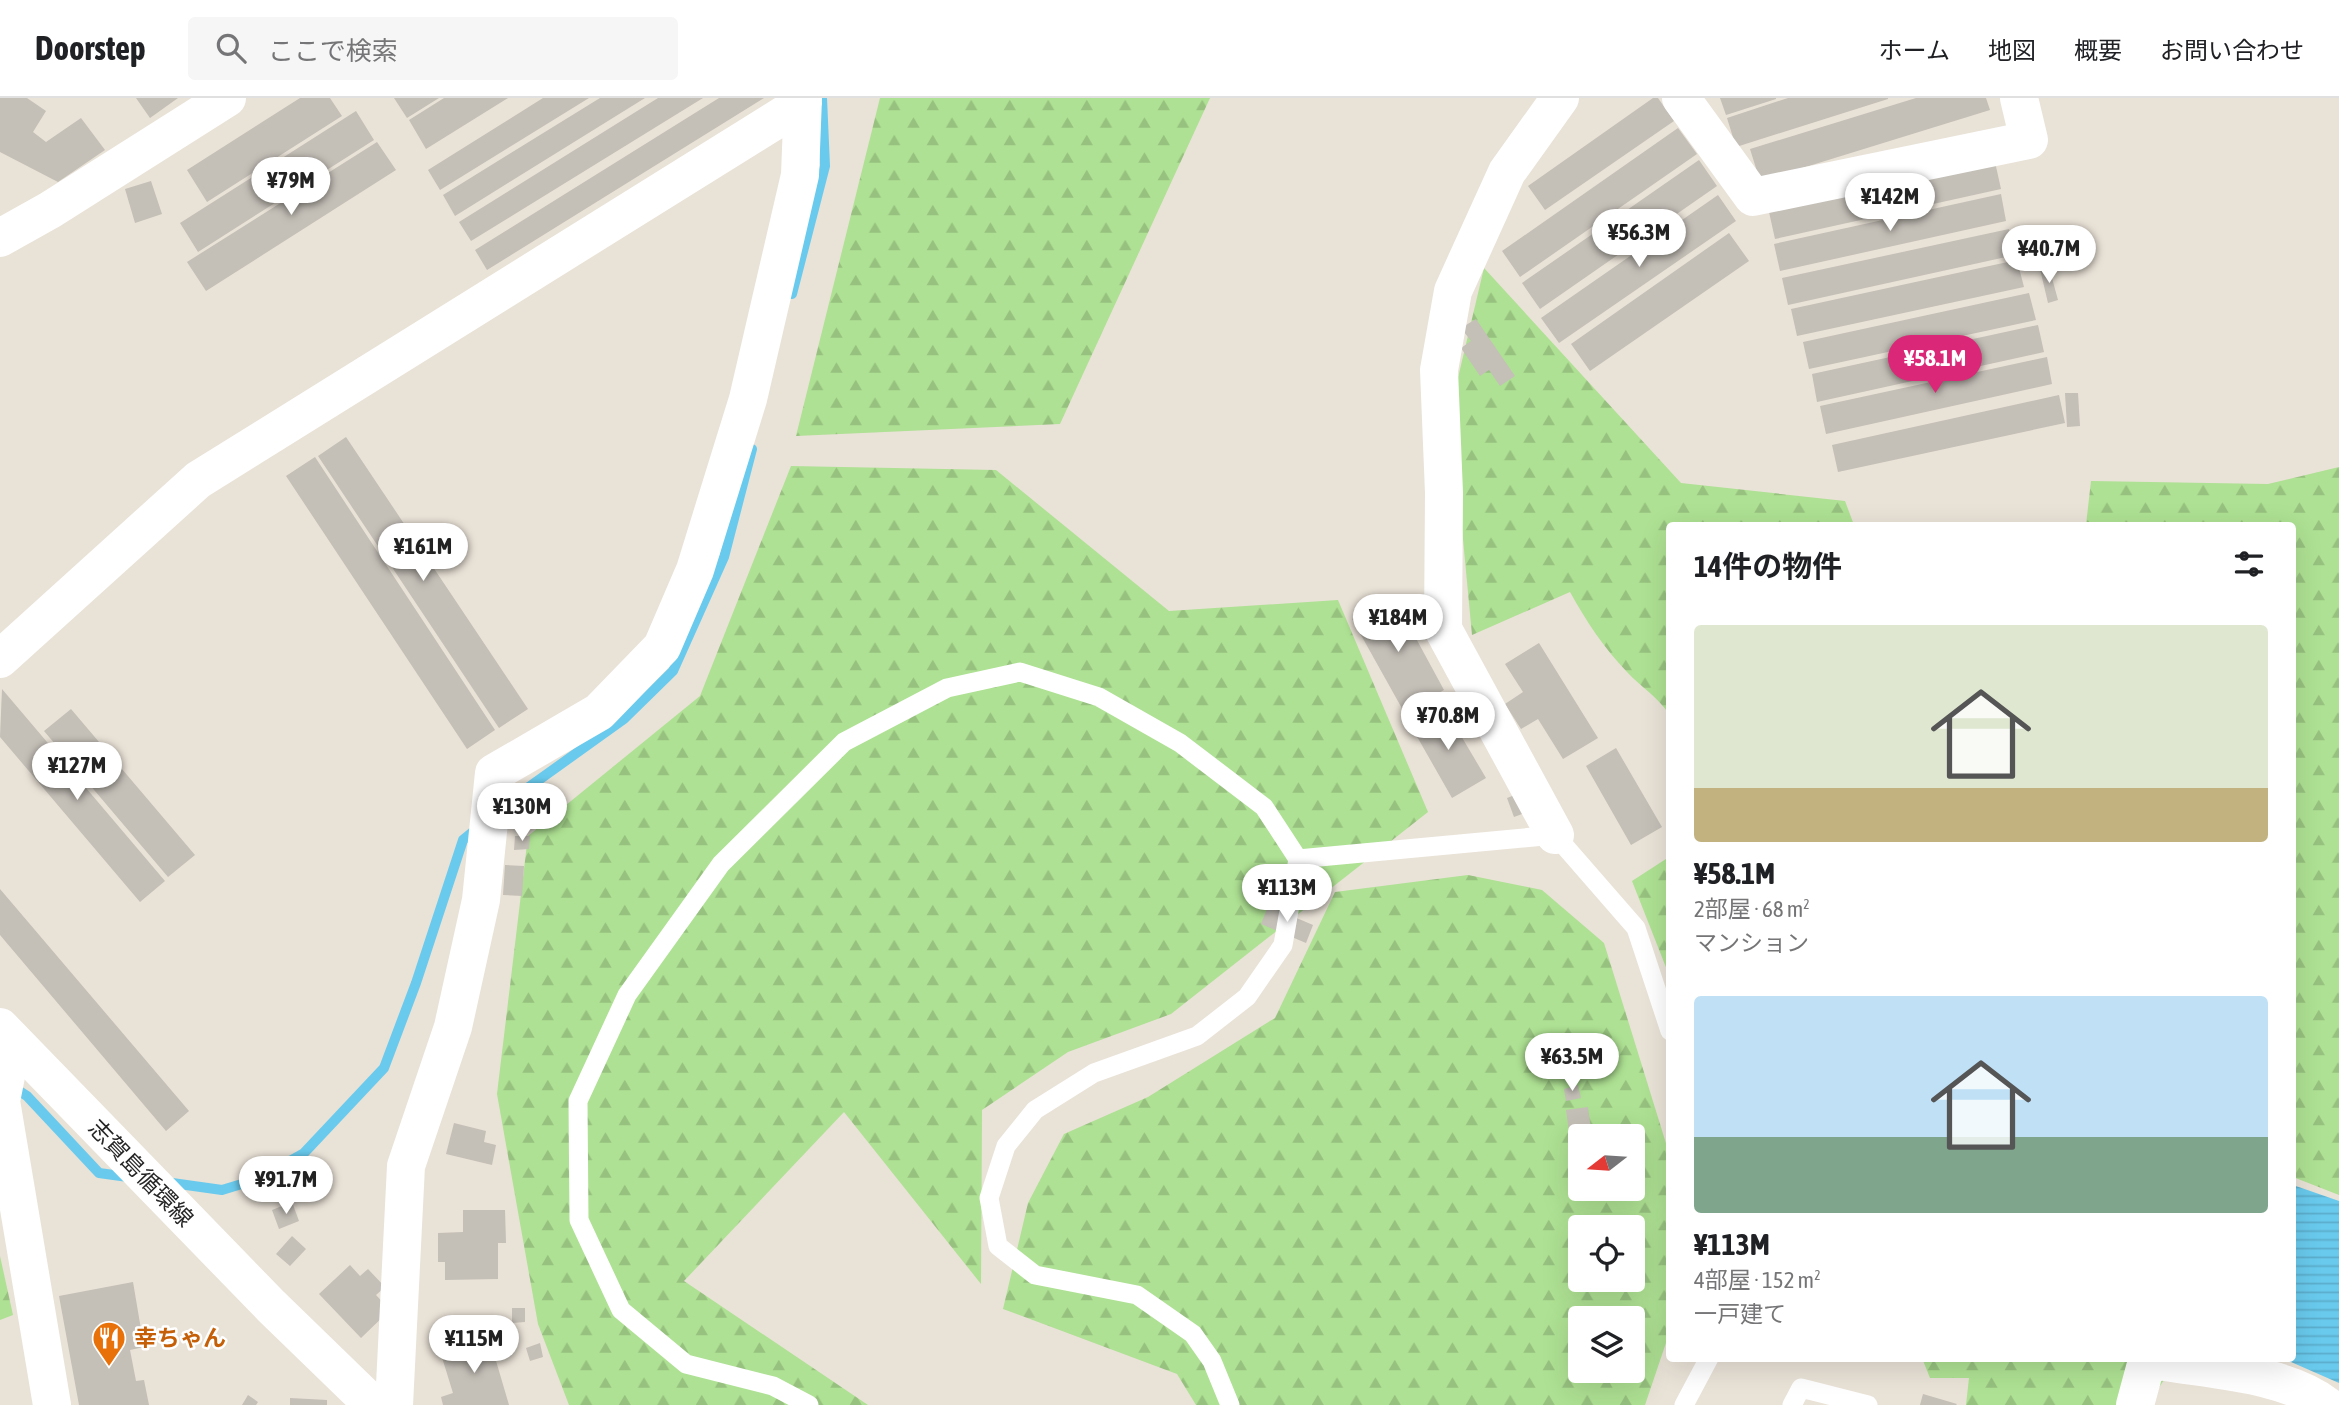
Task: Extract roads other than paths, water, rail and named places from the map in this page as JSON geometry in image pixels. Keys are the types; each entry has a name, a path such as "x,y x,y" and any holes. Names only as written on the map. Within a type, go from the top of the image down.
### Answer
{"street":[{"path":"0,238 50,210 227,98"},
{"path":"1555,835 1443,629 1444,493 1439,370 1453,291 1507,173 1560,98"},
{"path":"1681,98 1753,197 2029,140 2019,98"},
{"path":"0,659 198,480 803,100"},
{"path":"394,1405 407,1166 453,1027 481,900 494,773 599,712 662,647 695,570 748,399 800,175 803,100"},
{"path":"6,1034 1,1101 52,1405"},
{"name":"志賀島循環線","path":"6,1034 271,1306 373,1405"},
{"path":"2135,1405 2144,1368 2157,1362"},
{"path":"2165,1362 2280,1382 2311,1393 2326,1405"}],"lane":[{"path":"809,1405 773,1386 686,1364 621,1310 579,1220 578,1101 627,995 721,863 844,742 947,688 1020,673 1099,697 1180,743 1264,807 1298,859 1283,945 1247,997 1197,1035 1094,1073 1035,1110 1006,1146 989,1198 998,1245 1035,1275 1137,1295 1193,1334 1212,1361 1230,1405"},
{"path":"1298,859 1555,835 1636,928 1666,1019"},
{"path":"1684,1405 1707,1362"},
{"path":"1792,1405 1801,1388 1868,1405"}],"water":[{"path":"2296,1186 2339,1201 2339,1383 2291,1362 2296,1362"}],"waterway":[{"path":"792,294 825,166 822,98"},
{"path":"501,807 624,719 673,671 724,557 752,449"},
{"path":"165,1182 222,1190 258,1179 304,1153 384,1068 416,983 463,840 479,827"},
{"path":"13,1087 27,1096 99,1173 128,1177"}],"place":[{"name":"幸ちゃん","path":"109,1368"}]}
